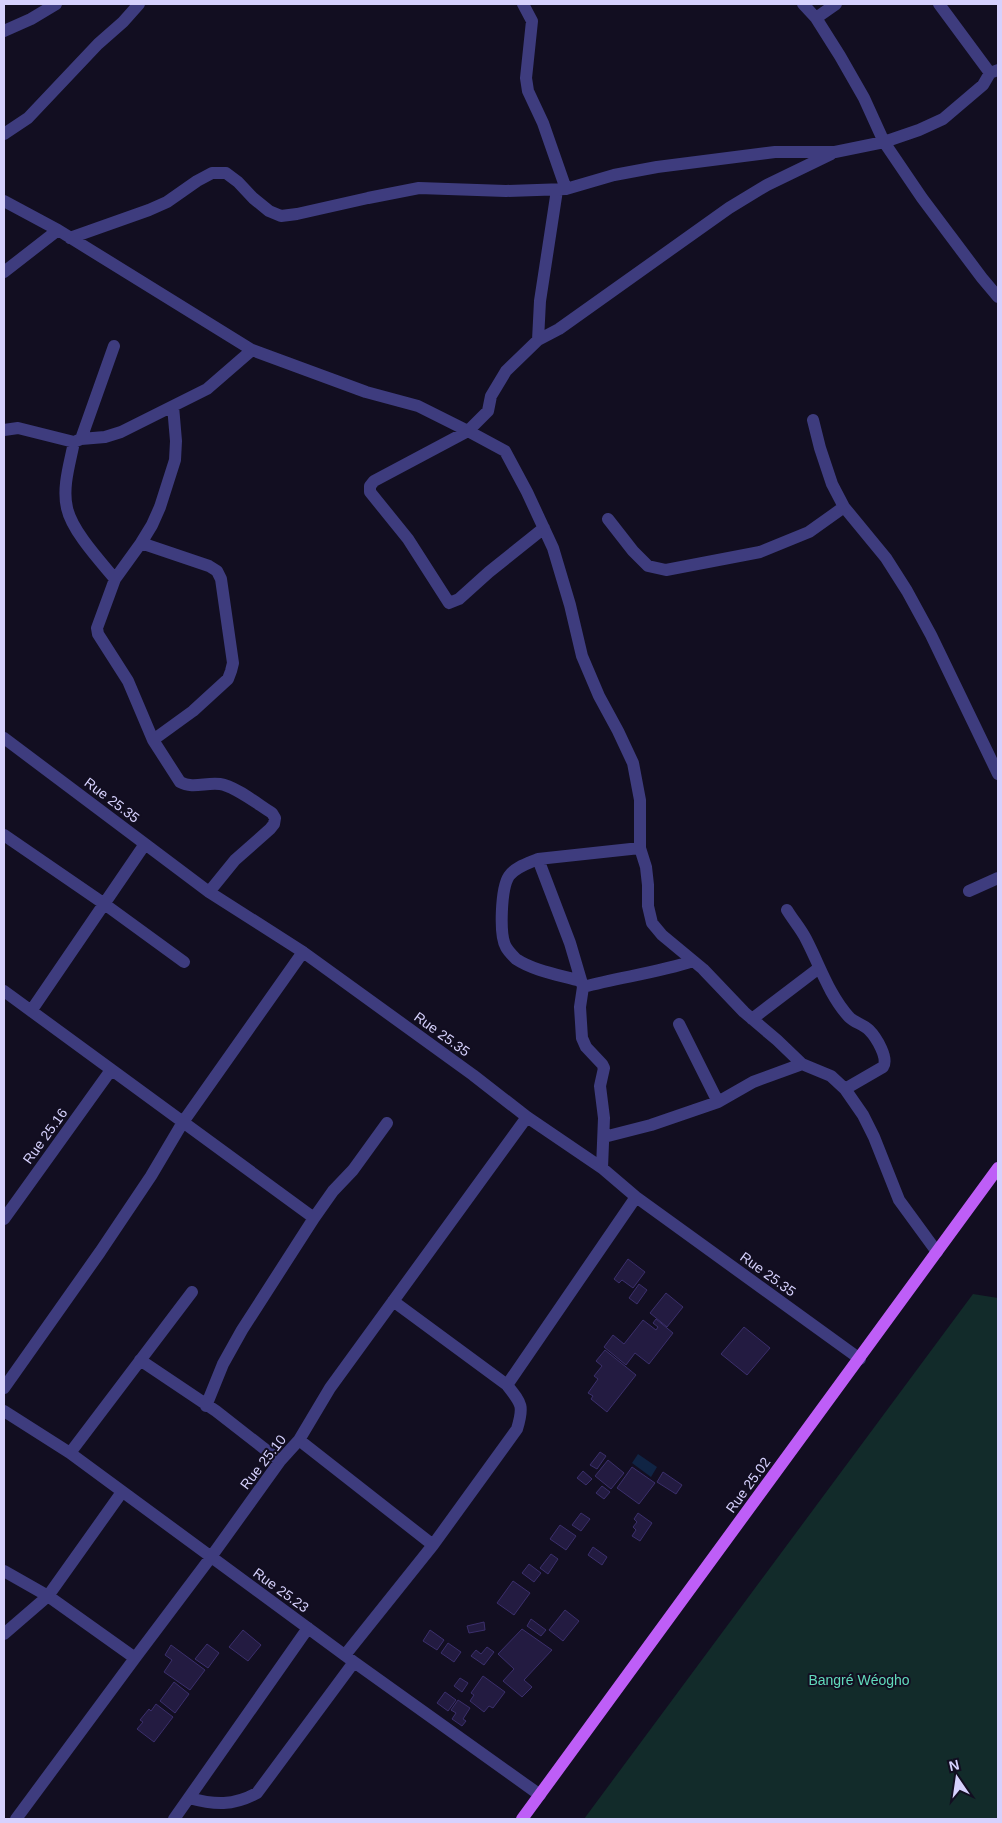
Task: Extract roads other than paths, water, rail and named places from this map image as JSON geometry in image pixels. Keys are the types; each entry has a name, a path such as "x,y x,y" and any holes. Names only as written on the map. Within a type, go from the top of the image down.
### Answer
{"main road":[{"name":"Rue 25.02","path":"522,1819 998,1168"}],"street":[{"path":"4,32 56,4"},
{"path":"4,118 8,132 28,118 139,4"},
{"path":"523,4 532,21 526,78 528,91 543,123 562,190 540,301 538,340"},
{"path":"803,4 816,18 864,98 884,142 928,205 998,297"},
{"path":"816,18 836,4"},
{"path":"70,238 167,202 197,181 212,174 226,173 269,211 280,216 420,188 506,191 562,190 614,175 657,167 775,152 835,152 884,142 919,130 943,119 983,86 994,72 939,4"},
{"path":"544,528 459,599 447,602 408,539 370,492 370,486 374,481 468,431 488,411 491,396 506,371 538,340 559,329 729,208 767,185 835,152"},
{"path":"4,201 58,230 252,350 366,392 418,406 505,451 528,492 553,548 562,574 582,656 599,696 618,731 632,763 640,800 640,848 646,866 648,906 652,923 662,935 692,960 752,1019 802,1064 831,1076 845,1089 863,1115 874,1137 900,1200 937,1252"},
{"path":"4,272 58,230"},
{"path":"114,346 77,440 66,479 67,508 70,518 83,539 115,579"},
{"path":"4,430 18,428 77,440 104,437 121,432 207,389 252,350"},
{"path":"173,406 176,428 175,460 160,507 152,525 115,579 98,623 98,634 128,681 153,740 180,782 186,786 221,784 244,796 272,814 275,818 274,824 270,829 236,860 209,892"},
{"path":"813,420 829,475 844,507 886,558 907,590 998,774"},
{"path":"608,519 633,551 648,566 666,570 760,552 809,532 844,507"},
{"path":"140,543 209,566 217,571 221,579 232,663 232,671 228,679 220,687 193,711 153,740"},
{"name":"Rue 25.35","path":"4,738 209,892 303,952 473,1075 526,1117 602,1168 636,1197 860,1359"},
{"path":"4,835 103,903 184,962"},
{"path":"31,1011 145,844"},
{"path":"640,848 538,859 517,868 509,876 504,889 502,926 505,946 515,958 531,966 582,984 668,969 692,960"},
{"path":"538,859 570,943 582,984 580,1007 582,1038 586,1047 604,1068 600,1086 604,1118 602,1168"},
{"path":"969,892 998,878"},
{"path":"787,910 806,938 830,990 848,1016 854,1022 869,1030 885,1059 883,1067 845,1089"},
{"path":"4,1388 100,1252 151,1176 184,1122 303,952"},
{"path":"752,1019 819,968"},
{"path":"4,992 314,1218"},
{"path":"678,1024 718,1102"},
{"path":"604,1137 651,1125 718,1102 753,1082 802,1064"},
{"name":"Rue 25.16","path":"4,1219 111,1070"},
{"name":"Rue 25.10","path":"16,1819 280,1461 298,1440 330,1388 526,1117"},
{"path":"206,1406 223,1364 242,1330 314,1218 333,1191 353,1170 386,1123"},
{"path":"507,1385 636,1197"},
{"path":"70,1453 192,1292"},
{"path":"189,1798 210,1803 227,1803 257,1793 350,1658 516,1429 521,1415 520,1401 507,1385 393,1301"},
{"path":"140,1360 247,1435 280,1461"},
{"name":"Rue 25.23","path":"4,1411 70,1453 540,1795"},
{"path":"298,1440 433,1544"},
{"path":"4,1634 48,1596 122,1492"},
{"path":"4,1571 48,1596 135,1658"},
{"path":"174,1819 308,1628"}],"water":[{"path":"638,1454 657,1467 651,1477 632,1463"}],"park label":[{"name":"Bangré Wéogho","path":"859,1680"}]}
